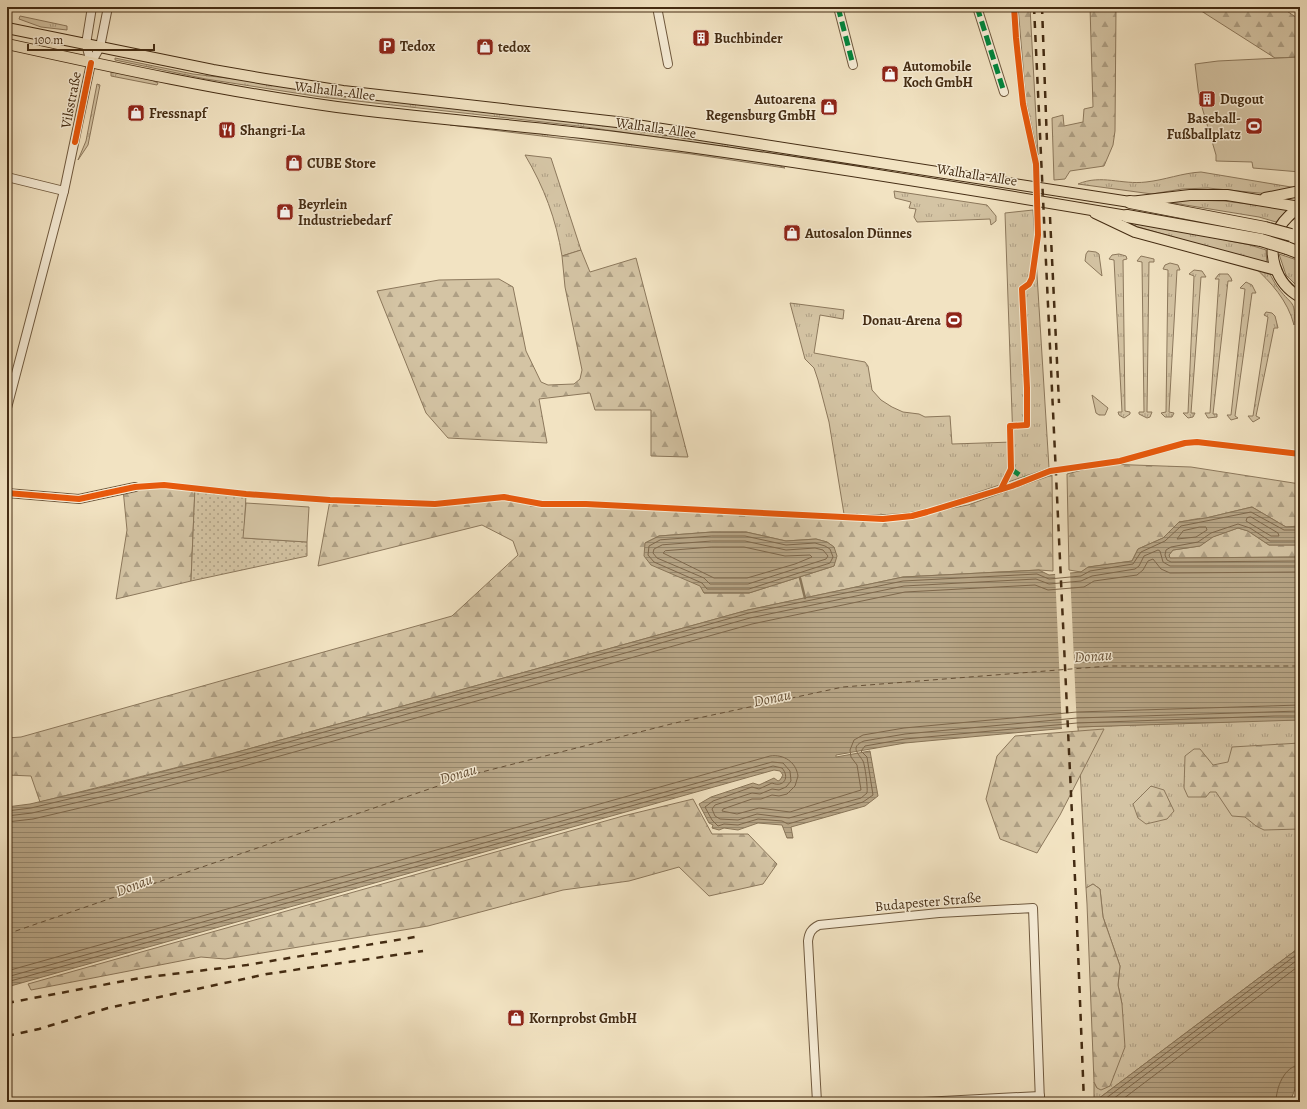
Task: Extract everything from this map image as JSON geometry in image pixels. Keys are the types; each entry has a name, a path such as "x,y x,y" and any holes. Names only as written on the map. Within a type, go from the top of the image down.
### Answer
{"highway":[{"name":"Walhalla-Allee","path":"1130,202 1265,228 1295,237"},
{"name":"Walhalla-Allee","path":"1127,216 1261,240 1300,253"}],"main road":[{"name":"Walhalla-Allee","path":"7,28 213,70 343,91 617,122 1130,202"},
{"name":"Walhalla-Allee","path":"7,44 91,63 277,98 340,107 624,138 883,175 1127,216"},
{"path":"1259,199 1300,191"},
{"path":"1130,202 1190,195 1227,195 1259,199 1300,207"},
{"path":"1300,207 1288,216 1279,227 1274,241 1273,256 1276,270 1282,283 1300,297"},
{"path":"1082,208 1135,232 1276,270"}],"street":[{"name":"Vilsstraße","path":"91,63 86,44 92,7"},
{"name":"Vilsstraße","path":"7,408 34,310 64,191 91,63 100,47 108,7"},
{"path":"657,7 668,64"},
{"path":"838,7 853,65"},
{"path":"977,7 1004,92"},
{"path":"7,177 64,191"},
{"path":"7,493 79,499 135,487"},
{"name":"Budapester Straße","path":"817,1102 808,941 809,933 813,928 819,925 939,913 1033,908 1040,1099 1015,1097 923,1102"}],"green space":[{"path":"1018,7 1030,7 1038,155 1026,101"},
{"path":"1090,7 1116,7 1115,131 1113,145 1104,166 1070,171 1065,179 1054,180 1052,118 1063,115 1064,126 1083,122 1084,109 1093,107"},
{"path":"1195,7 1281,7 1300,20 1300,57 1275,58"},
{"path":"20,16 67,26 67,30 41,27 19,19"},
{"name":"Baseball- Fußballplatz","path":"1300,57 1300,172 1253,168 1252,162 1216,161 1216,155 1199,97 1195,64 1218,61"},
{"path":"115,58 193,74 555,117 867,164 867,167 579,126 321,97 206,79 115,60"},
{"path":"111,72 143,76 158,83 157,85 111,76"},
{"path":"97,84 100,85 88,145 78,160 86,141"},
{"path":"450,125 577,135 775,164 785,168 691,154"},
{"path":"525,155 551,158 581,250 562,256 553,216 538,179"},
{"path":"1201,172 1297,188 1269,194 1208,188 1182,189 1152,194 1078,184 1095,180 1137,183"},
{"path":"894,191 987,205 996,216 996,221 991,225 990,219 917,222 914,217 916,209 909,208 911,202 895,198"},
{"path":"1186,200 1224,201 1288,209 1276,222 1259,217 1167,202"},
{"path":"1033,210 1049,468 929,509 897,514 844,514 829,422 814,368 805,359 790,303 844,310 843,319 820,315 814,353 865,362 868,366 872,390 881,400 892,407 903,412 919,414 925,417 950,416 952,444 1013,442 1005,213"},
{"path":"1121,219 1250,245 1266,250 1267,264 1128,224"},
{"path":"581,250 590,272 636,258 688,457 651,456 651,410 595,410 590,393 539,399 547,443 448,438 426,413 377,291 439,280 499,279 513,287 526,351 541,382 548,385 574,384 580,379 582,370 565,287 562,256"},
{"path":"1088,251 1099,254 1102,276 1085,261"},
{"path":"1119,254 1126,256 1127,259 1123,260 1125,411 1130,412 1130,414 1124,418 1119,415 1118,412 1122,412 1114,260 1109,259 1112,255"},
{"path":"1279,254 1300,261 1300,289 1286,275"},
{"path":"1141,256 1154,259 1154,262 1149,262 1147,412 1152,412 1150,417 1147,418 1139,414 1139,412 1144,412 1142,262 1137,261"},
{"path":"1170,263 1178,265 1180,270 1177,270 1169,412 1174,413 1172,417 1165,417 1161,413 1166,412 1168,270 1163,269 1165,265"},
{"path":"1253,266 1269,272 1278,287 1292,304 1294,307 1294,325 1288,308 1278,292"},
{"path":"1194,270 1202,271 1206,277 1201,277 1191,413 1195,413 1193,417 1188,418 1183,413 1188,413 1194,276 1189,274"},
{"path":"1219,274 1228,274 1232,281 1228,281 1213,414 1217,414 1217,417 1208,418 1205,413 1210,413 1219,279 1215,279"},
{"path":"1246,282 1252,285 1256,293 1252,293 1235,416 1238,418 1231,420 1227,415 1231,415 1245,289 1240,288"},
{"path":"1266,312 1272,313 1275,316 1278,328 1274,328 1256,416 1260,418 1253,422 1248,416 1253,416 1268,317 1264,315"},
{"path":"1092,395 1108,408 1105,415 1099,415 1096,413"},
{"path":"1105,464 1191,467 1300,484 1300,526 1286,527 1252,507 1206,518 1179,522 1163,538 1138,549 1132,561 1089,567 1081,572 1069,570 1067,474"},
{"path":"1052,475 1053,571 1039,570 903,577 748,610 234,753 40,802 31,776 7,775 7,738 21,737 452,616 518,555 513,541 482,525 318,566 330,500 435,504 504,497 542,504 586,504 883,519 912,516 968,505","holes":["712,532 746,532 786,541 816,539 827,542 834,547 834,566 749,593 704,593 701,586 645,543 659,536"]},
{"path":"164,485 195,487 191,581 116,599 127,530 123,489"},
{"path":"195,487 246,494 244,538 307,542 307,556 191,581"},
{"path":"246,503 309,507 307,542 243,538"},
{"path":"1238,528 1248,531 1269,545 1300,545 1300,557 1170,558 1169,555 1173,550 1200,546 1212,537"},
{"path":"1300,720 1300,947 1094,1102 1094,1082 1097,1088 1122,1004 1118,985 1120,966 1103,917 1100,889 1093,884 1086,888 1078,727"},
{"path":"1104,729 1060,815 1037,853 1000,839 986,799 997,756 1015,736"},
{"path":"1300,743 1300,829 1264,830 1256,826 1245,817 1232,816 1216,792 1210,792 1206,797 1188,797 1184,788 1185,756 1194,749 1200,749 1213,765 1228,762 1232,747"},
{"path":"1151,786 1164,790 1174,811 1167,819 1146,824 1138,818 1133,804"},
{"path":"693,799 712,834 748,834 777,864 763,884 709,896 679,867 629,881 563,890 428,926 225,959 201,957 31,990 28,984 623,816"},
{"path":"1093,884 1100,889 1103,917 1120,966 1118,985 1122,1004 1125,1047 1110,1086 1101,1090 1097,1088 1094,1082 1086,888"}],"water":[{"name":"Donau","path":"1252,507 1286,527 1300,526 1300,545 1269,545 1248,531 1238,528 1213,537 1200,546 1173,550 1169,555 1170,558 1300,557 1300,720 1078,727 905,743 836,755 836,757 870,751 878,796 865,806 791,827 793,838 787,838 782,825 758,823 738,830 724,828 719,830 712,828 713,825 709,823 699,804 711,797 753,783 759,785 774,778 778,781 783,775 780,771 774,770 7,987 7,807 30,804 111,785 234,753 748,610 903,577 1039,570 1049,575 1081,572 1088,567 1132,561 1138,549 1163,538 1179,522 1206,518"},
{"path":"712,532 746,532 786,541 816,539 827,542 834,547 837,556 834,566 749,593 704,593 700,586 651,565 644,556 645,543 659,536"},
{"path":"1300,947 1300,1076 1290,1102 1094,1102"}],"pier":[{"path":"1070,571 1077,729 1062,731 1055,572"}],"waterway":[{"path":"800,578 805,598"}],"ferry route":[{"path":"7,934 470,775 675,723 843,687 1109,666 1300,666"}],"railway":[{"path":"1034,7 1076,900 1084,1102"},
{"path":"1042,7 1047,143"},
{"path":"1050,217 1059,403"},
{"path":"7,1003 140,978 247,965 421,936"},
{"path":"7,1036 39,1029 108,1008 267,974 423,951"}],"marked path":[{"path":"838,7 853,65"},
{"path":"977,7 1004,92"},
{"path":"1011,469 1025,479"}],"cycle path":[{"path":"1001,489 1011,469 1010,426 1027,425 1027,388 1022,289 1029,284 1032,278 1038,235 1036,164 1023,104 1014,7"},
{"path":"75,142 91,63"},
{"path":"7,493 79,499 135,487 164,485 246,494 330,500 435,504 504,497 542,504 586,504 883,519 912,516 927,512 1012,486 1050,471 1120,461 1185,443 1197,442 1300,454"}],"place":[{"name":"Buchbinder","path":"701,38"},
{"name":"Tedox","path":"387,46"},
{"name":"tedox","path":"485,47"},
{"name":"Automobile Koch GmbH","path":"890,74"},
{"name":"Dugout","path":"1207,99"},
{"name":"Autoarena Regensburg GmbH","path":"829,107"},
{"name":"Fressnapf","path":"136,113"},
{"name":"Baseball- Fußballplatz","path":"1254,126"},
{"name":"Shangri-La","path":"227,130"},
{"name":"CUBE Store","path":"294,163"},
{"name":"Beyrlein Industriebedarf","path":"285,212"},
{"name":"Autosalon Dünnes","path":"792,233"},
{"name":"Donau-Arena","path":"954,320"},
{"name":"Kornprobst GmbH","path":"516,1018"}]}
